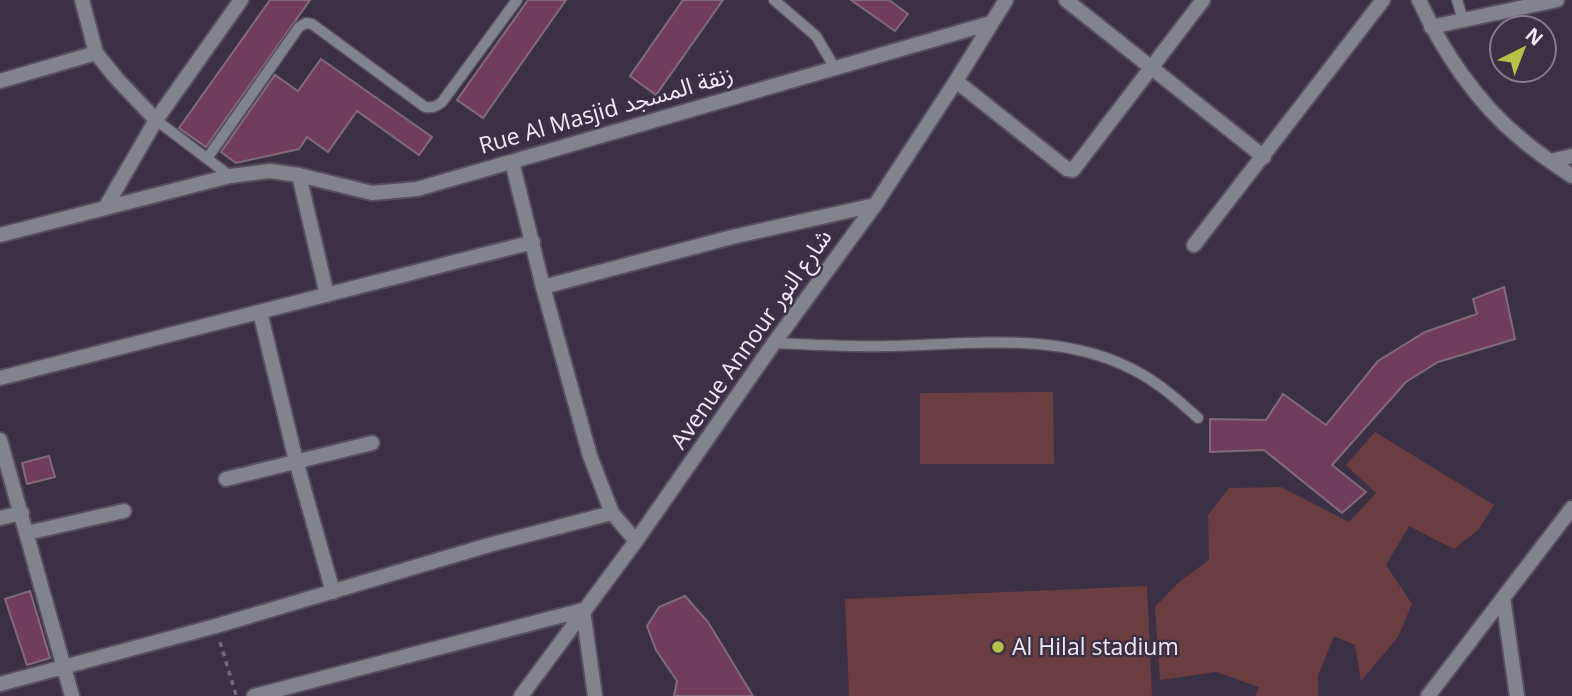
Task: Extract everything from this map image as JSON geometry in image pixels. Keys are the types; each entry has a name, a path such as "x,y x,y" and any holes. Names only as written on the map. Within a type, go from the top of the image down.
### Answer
{"street":[{"path":"82,0 96,53 156,120"},
{"path":"105,208 156,120 241,0"},
{"name":"Avenue Annour شارع النور","path":"521,696 636,541 875,205 957,81 1006,0"},
{"path":"1066,0 1264,157"},
{"path":"957,81 1073,170 1203,0"},
{"path":"1194,245 1383,0"},
{"path":"1419,0 1432,27 1464,77 1484,101 1518,137 1572,176"},
{"path":"1480,0 1484,16"},
{"path":"1432,27 1556,0"},
{"name":"Rue Al Masjid زنقة المسجد","path":"0,235 230,176 270,170 372,193 392,193 417,188 991,23"},
{"path":"0,81 96,53"},
{"path":"1550,161 1572,156"},
{"path":"512,162 590,456 612,513 636,541"},
{"path":"299,175 327,295"},
{"path":"543,287 732,237 875,205"},
{"path":"0,378 533,242"},
{"path":"260,312 296,461 332,592"},
{"path":"0,440 72,696"},
{"path":"226,480 372,443"},
{"path":"1428,696 1572,508"},
{"path":"27,533 124,511"},
{"path":"0,518 22,513"},
{"path":"0,684 216,626 489,545 612,513"},
{"path":"1503,598 1517,696"},
{"path":"254,696 583,610 595,696"}],"lane":[{"path":"208,157 299,27 306,23 312,24 425,107 431,108 442,102 516,0"},
{"path":"773,0 816,36 835,68"},
{"path":"1457,0 1463,20"},
{"path":"156,120 230,176"},
{"path":"774,344 886,346 1018,342 1086,352 1132,369 1151,380 1198,418"}],"path":[{"path":"216,626 236,696"}],"shaded area":[{"path":"1053,392 1054,464 920,464 920,393"},
{"path":"1375,432 1494,505 1478,530 1454,549 1409,526 1386,565 1412,604 1398,637 1361,681 1355,645 1334,636 1318,676 1318,696 1255,696 1259,687 1216,672 1160,680 1155,607 1179,582 1209,560 1208,515 1229,488 1281,487 1349,522 1376,493 1346,465"},
{"name":"Al Hilal stadium","path":"1147,586 1152,696 849,696 845,599"}],"building":[{"path":"270,0 310,0 206,147 179,128"},
{"path":"528,0 566,0 483,118 457,100"},
{"path":"683,0 723,0 656,95 630,76"},
{"path":"851,0 889,0 908,14 895,31"},
{"path":"321,59 432,137 419,155 357,111 328,152 307,137 299,149 236,163 221,152 275,75 298,91"},
{"path":"1504,287 1515,339 1438,362 1406,382 1332,465 1366,492 1342,513 1264,450 1210,452 1210,419 1266,420 1283,394 1326,425 1378,361 1425,332 1477,314 1473,299"},
{"path":"49,456 55,477 27,484 22,463"},
{"path":"30,591 50,658 27,665 5,599"},
{"path":"685,596 708,622 753,696 674,696 677,681 656,650 647,626 659,607"}],"place":[{"name":"Al Hilal stadium","path":"998,647"}]}
